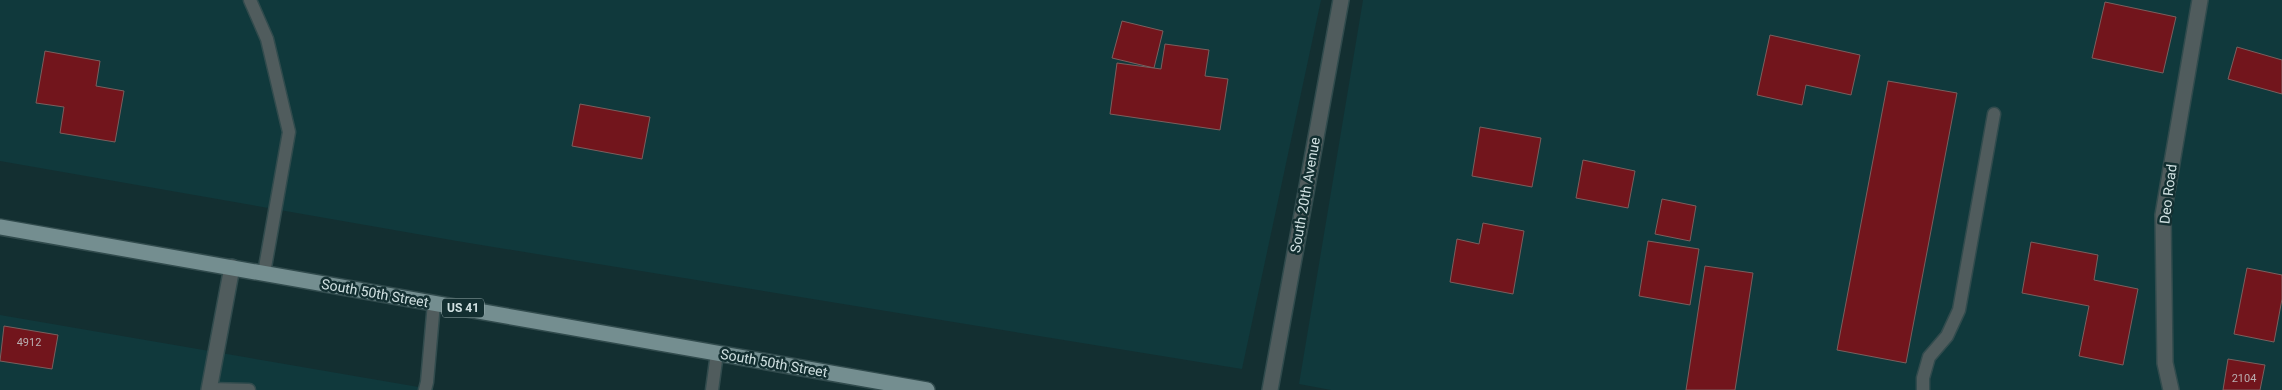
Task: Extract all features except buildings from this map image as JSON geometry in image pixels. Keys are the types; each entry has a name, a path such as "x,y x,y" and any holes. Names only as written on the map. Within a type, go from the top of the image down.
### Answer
{"main road":[{"name":"South 50th Street","path":"0,227 927,390"}],"street":[{"name":"South 20th Avenue","path":"1270,390 1341,0"},
{"name":"Deo Road","path":"2171,390 2165,364 2163,215 2200,0"},
{"path":"209,389 232,267"}],"lane":[{"path":"250,0 268,39 288,132 264,273"},
{"path":"1923,390 1923,378 1929,357 1947,336 1959,310 1994,114"},
{"path":"425,390 434,303"},
{"path":"712,390 717,353"},
{"path":"209,389 249,390"}],"shaded area":[{"path":"0,0 1321,0 1242,369 457,241 0,161"},
{"path":"1363,0 2282,0 2282,390 1331,390 1299,384"},
{"path":"0,315 436,390 0,390"}]}
